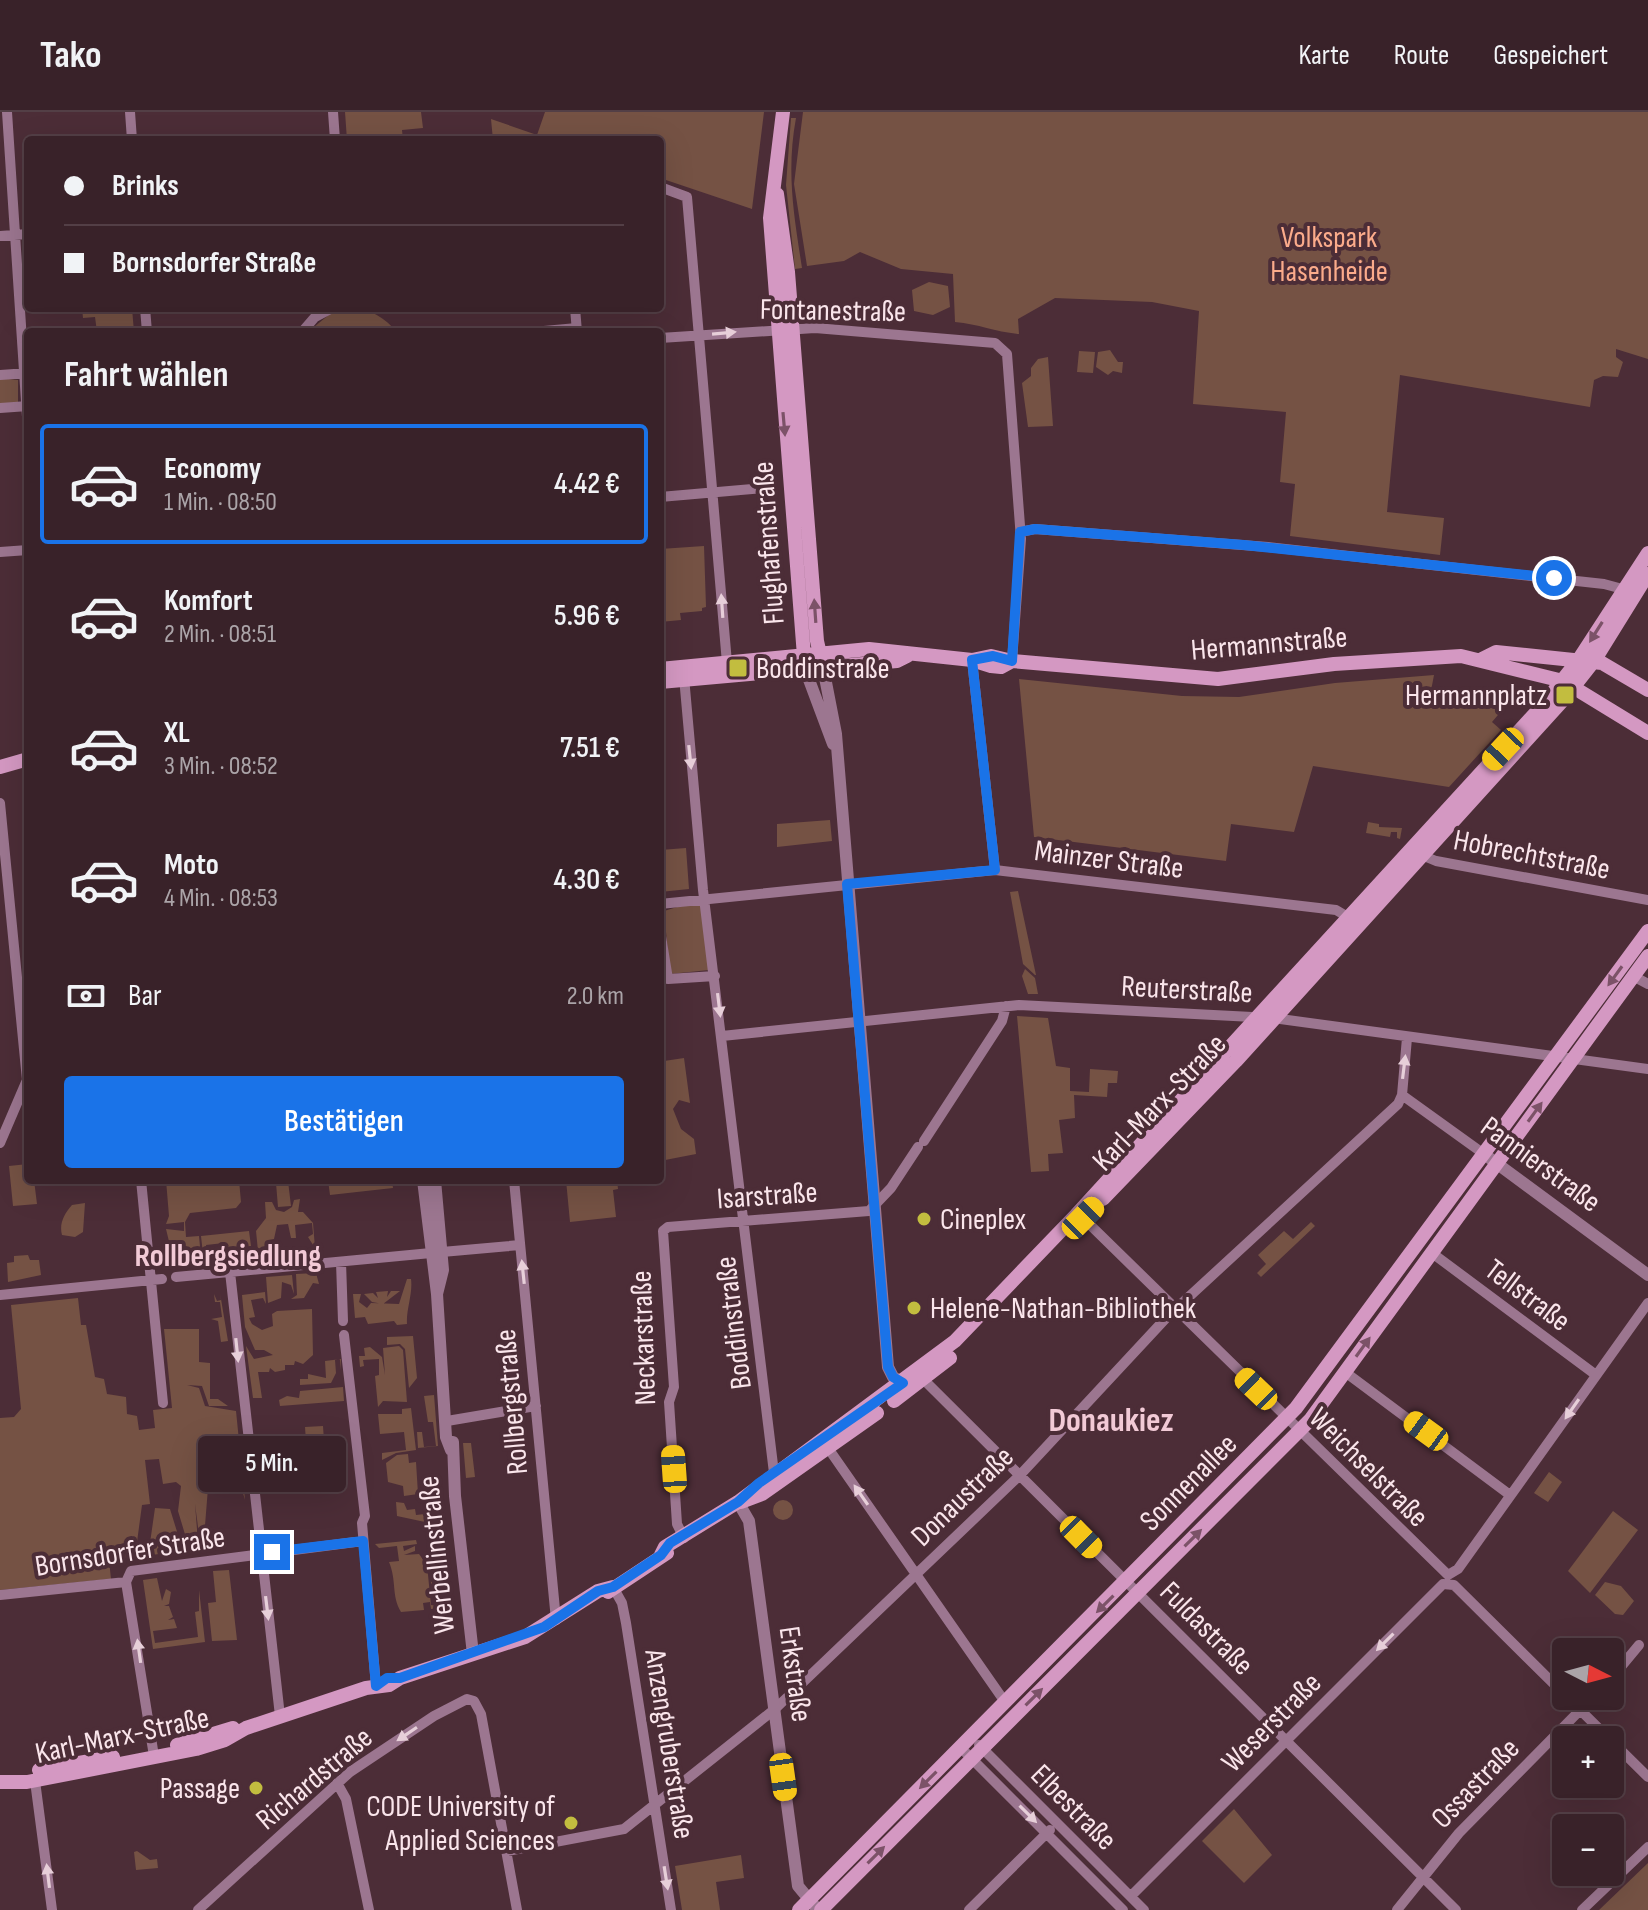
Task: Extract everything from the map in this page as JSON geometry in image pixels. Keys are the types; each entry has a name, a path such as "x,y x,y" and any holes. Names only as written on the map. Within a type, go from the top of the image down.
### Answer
{"main road":[{"path":"775,180 783,112"},
{"name":"Flughafenstraße","path":"775,180 793,328 822,660"},
{"name":"Flughafenstraße","path":"775,180 770,218 804,662"},
{"path":"780,372 797,371"},
{"path":"1648,553 1630,591 1569,684 1648,733"},
{"path":"1630,591 1648,574"},
{"name":"Hermannstraße","path":"1482,659 1496,652 1587,660"},
{"name":"Hermannstraße","path":"664,670 684,673 822,660 897,661 908,656 972,660 993,656 1012,661 1218,679 1427,656 1482,659 1495,666 1569,684"},
{"path":"1587,660 1610,666 1648,690"},
{"name":"Hermannstraße","path":"664,680 727,663 804,662"},
{"name":"Karl-Marx-Straße","path":"738,1502 762,1494 924,1380 1081,1215 1256,1016 1353,920 1569,684"},
{"path":"0,767 24,760"},
{"name":"Karl-Marx-Straße","path":"3,1781 15,1775 153,1750 246,1728 376,1686 387,1678 400,1678 525,1637 553,1631 903,1383 955,1341 1238,1058 1353,920"},
{"name":"Sonnenallee","path":"811,1908 965,1742 1287,1419 1648,931"},
{"name":"Sonnenallee","path":"811,1908 978,1754 1299,1432 1479,1191 1648,956"},
{"path":"1465,1180 1479,1191"},
{"path":"897,1399 903,1383 924,1380"},
{"name":"Karl-Marx-Straße","path":"525,1637 598,1591 613,1587"},
{"name":"Karl-Marx-Straße","path":"3,1781 35,1781 196,1749 225,1740 246,1728"}],"street":[{"path":"7,112 24,335"},
{"path":"130,112 132,136"},
{"path":"333,112 335,136"},
{"path":"664,188 687,197 727,663"},
{"path":"0,236 24,234"},
{"path":"305,328 324,312"},
{"name":"Fontanestraße","path":"664,338 793,328 995,343 1003,347 1007,354 1020,532"},
{"path":"0,375 24,373"},
{"path":"0,408 24,406"},
{"path":"664,497 764,488"},
{"path":"1012,661 1020,532 1035,529 1244,545 1630,591"},
{"path":"0,552 24,550"},
{"name":"Flughafenstraße","path":"822,660 836,747 888,1367 893,1377 903,1383"},
{"path":"972,660 995,870"},
{"name":"Flughafenstraße","path":"804,662 836,747"},
{"name":"Boddinstraße","path":"684,673 705,900 774,1473"},
{"path":"0,803 24,1022"},
{"name":"Hobrechtstraße","path":"1416,852 1648,900"},
{"name":"Mainzer Straße","path":"664,904 995,870 1336,910 1353,920"},
{"path":"664,954 668,979 715,976"},
{"path":"1633,976 1648,984"},
{"path":"874,1207 921,1144 1001,1024 1006,1006"},
{"name":"Reuterstraße","path":"722,1036 1006,1006 1256,1016 1555,1059 1648,1069"},
{"path":"1402,1095 1407,1038"},
{"name":"Pannierstraße","path":"1402,1095 1648,1275"},
{"name":"Donaustraße","path":"507,1851 621,1830 775,1709 1019,1476 1176,1309 1398,1104 1402,1095"},
{"path":"0,1143 24,1100"},
{"path":"142,1184 156,1279 163,1403"},
{"name":"Werbellinstraße","path":"424,1184 441,1286 437,1294 447,1421 453,1430 451,1450 473,1654"},
{"name":"Werbellinstraße","path":"435,1184 436,1253"},
{"name":"Rollbergstraße","path":"514,1184 556,1620"},
{"name":"Isarstraße","path":"663,1231 668,1227 864,1212 874,1207"},
{"name":"Weichselstraße","path":"1081,1215 1440,1571 1453,1574 1510,1495"},
{"name":"Neckarstraße","path":"663,1231 674,1387 669,1402 677,1524 684,1538"},
{"path":"176,1277 520,1245"},
{"name":"Tellstraße","path":"1432,1253 1596,1375"},
{"path":"341,1262 343,1321"},
{"path":"230,1272 280,1716"},
{"path":"0,1295 156,1279"},
{"path":"1345,1372 1510,1495 1648,1303"},
{"path":"344,1335 352,1424 361,1467 363,1541 376,1686"},
{"name":"Fuldastraße","path":"924,1380 1456,1910"},
{"path":"447,1421 536,1406"},
{"path":"828,1448 1005,1702"},
{"name":"Erkstraße","path":"738,1502 749,1521 798,1886 811,1908"},
{"name":"Bornsdorfer Straße","path":"0,1595 126,1582 131,1571 363,1541"},
{"path":"126,1582 153,1750"},
{"name":"Weserstraße","path":"1132,1895 1443,1584 1454,1585 1552,1682"},
{"name":"Anzengruberstraße","path":"613,1587 622,1603 626,1623 671,1910"},
{"path":"1624,1663 1639,1645"},
{"name":"Richardstraße","path":"198,1910 337,1783 459,1701 471,1699 481,1714 507,1851"},
{"path":"1580,1710 1648,1777"},
{"name":"Ossastraße","path":"1397,1910 1468,1823 1580,1710"},
{"name":"Elbestraße","path":"965,1742 1056,1823 1144,1910"},
{"name":"Elbestraße","path":"978,1754 1119,1909"},
{"path":"35,1781 52,1910"},
{"path":"337,1783 346,1799 369,1910"},
{"path":"969,1910 1056,1823"},
{"path":"1582,1910 1648,1847"},
{"path":"507,1851 517,1910"}],"green space":[{"path":"345,112 421,112 423,128 402,130 403,136 347,136"},
{"path":"545,112 764,112 752,209 664,179 664,136 493,136 491,119 537,135"},
{"name":"Volkspark Hasenheide","path":"803,112 1648,112 1648,359 1616,349 1616,357 1623,362 1618,377 1603,376 1594,380 1590,407 1400,375 1387,512 1444,518 1440,555 1290,536 1295,484 1280,482 1286,412 1193,404 1199,311 1152,302 1055,298 1018,319 1019,334 955,322 953,274 901,269 860,252 844,261 807,266 794,184"},
{"path":"791,118 796,118 791,175 802,268 795,269 786,185"},
{"path":"929,282 948,286 950,307 933,315 914,311 912,290"},
{"path":"82,312 132,312 134,328 96,328 95,317 83,318"},
{"path":"369,312 393,328 313,328 331,313"},
{"path":"1110,350 1118,362 1123,362 1122,373 1113,371 1108,375 1096,367 1098,352"},
{"path":"1079,351 1095,352 1093,373 1077,372"},
{"path":"1048,357 1053,426 1028,427 1022,383 1031,376 1031,368 1038,359"},
{"path":"0,378 18,380 18,403 0,406"},
{"path":"704,546 706,607 702,611 680,613 681,620 664,622 664,549"},
{"path":"1434,675 1430,696 1503,709 1492,722 1501,730 1449,787 1313,766 1294,832 1231,824 1226,861 1034,837 1019,679 1182,696 1239,697 1335,683"},
{"path":"830,820 832,841 777,847 777,824"},
{"path":"1368,822 1379,824 1379,827 1402,828 1400,839 1397,832 1391,832 1390,837 1366,833"},
{"path":"686,848 689,889 664,892 664,850"},
{"path":"1018,891 1036,975 1023,964 1010,892"},
{"path":"687,904 701,906 709,970 670,974 664,911"},
{"path":"1025,969 1035,978 1038,994 1028,994 1022,976"},
{"path":"1017,1016 1048,1018 1056,1066 1070,1068 1070,1091 1089,1092 1090,1069 1118,1071 1117,1083 1108,1083 1107,1097 1074,1095 1075,1118 1059,1120 1063,1153 1048,1154 1049,1171 1031,1172"},
{"path":"684,1058 690,1103 679,1100 673,1109 681,1129 694,1139 696,1154 664,1160 664,1061"},
{"path":"24,1164 24,1184 34,1184 37,1204 13,1206 9,1166"},
{"path":"166,1184 239,1184 241,1202 236,1208 190,1213 185,1222 186,1237 199,1236 201,1257 188,1257 188,1266 200,1266 201,1260 202,1266 184,1268 183,1264 178,1264 177,1254 172,1254 166,1229 184,1231 184,1222 166,1224 169,1216"},
{"path":"276,1184 288,1184 291,1206 278,1207"},
{"path":"329,1184 392,1184 393,1188 330,1195"},
{"path":"566,1184 617,1184 618,1189 613,1190 616,1217 570,1222"},
{"path":"300,1199 298,1212 303,1212 313,1223 315,1248 308,1237 313,1234 312,1223 295,1225 296,1238 291,1238 288,1224 277,1225 274,1239 268,1240 266,1248 262,1249 263,1259 283,1259 259,1261 256,1231 266,1218 265,1202 272,1202 276,1210 284,1212 292,1207 294,1200"},
{"path":"85,1203 83,1232 75,1237 62,1235 62,1223 69,1208"},
{"path":"1311,1222 1315,1226 1261,1277 1257,1273 1266,1264 1258,1255 1284,1231 1293,1239"},
{"path":"249,1231 251,1246 243,1247 242,1243 238,1249 225,1254 224,1243 206,1245 207,1253 203,1254 201,1236"},
{"path":"28,1255 30,1260 39,1260 41,1275 8,1282 7,1263 14,1262 14,1256"},
{"path":"316,1273 319,1284 313,1283 304,1298 291,1299 297,1295 296,1274"},
{"path":"292,1275 294,1294 291,1285 282,1282 281,1298 268,1303 266,1277"},
{"path":"407,1279 411,1279 411,1285 407,1324 397,1325 394,1321 368,1324 365,1317 355,1318 353,1294 361,1294 359,1302 367,1308 371,1303 399,1304"},
{"path":"388,1291 387,1297 391,1291 400,1291 383,1304 372,1302 364,1294 373,1293 378,1298 376,1292"},
{"path":"265,1292 266,1304 263,1298 251,1300 255,1317 249,1318 252,1324 262,1330 273,1326 272,1314 277,1311 312,1309 313,1355 303,1364 295,1361 294,1365 285,1365 285,1370 275,1372 270,1368 269,1372 258,1372 262,1398 253,1398 246,1346 254,1359 273,1355 264,1350 255,1350 245,1327 242,1295"},
{"path":"220,1293 228,1341 221,1342 218,1321 211,1319 222,1317 220,1302 215,1302 214,1294 217,1301 221,1300"},
{"path":"78,1298 81,1325 86,1325 95,1377 104,1379 107,1394 126,1397 127,1414 137,1416 139,1430 155,1428 153,1410 172,1408 164,1329 199,1329 199,1362 210,1363 210,1399 218,1399 228,1406 209,1406 202,1386 187,1385 199,1388 205,1406 236,1411 245,1500 239,1479 208,1488 204,1538 223,1541 200,1542 195,1504 198,1542 226,1543 226,1546 190,1551 178,1511 181,1486 176,1482 163,1484 159,1459 145,1460 150,1504 142,1505 137,1542 150,1543 155,1508 170,1509 179,1538 176,1552 109,1560 111,1579 0,1590 0,1418 14,1417 21,1409 11,1305"},
{"path":"413,1336 417,1378 409,1388 405,1349 400,1344 387,1345 387,1337"},
{"path":"399,1346 403,1350 407,1402 383,1401 378,1407 375,1376 379,1375 379,1359 363,1360 364,1366 360,1367 359,1356 365,1356 364,1348 370,1347 382,1357 385,1375 383,1348"},
{"path":"338,1359 335,1360 336,1373 331,1383 300,1385 300,1379 308,1379 308,1374 326,1378 325,1361"},
{"path":"343,1387 344,1401 280,1406 279,1400 287,1396 299,1398 300,1391"},
{"path":"434,1395 438,1446 418,1448 417,1432 422,1432 424,1447 436,1446 433,1422 428,1422 424,1396"},
{"path":"411,1408 416,1450 396,1453 382,1460 382,1453 406,1450 404,1432 380,1434 378,1414 402,1414 402,1409"},
{"path":"323,1426 325,1455 307,1457 305,1427"},
{"path":"463,1443 471,1443 475,1477 466,1478"},
{"path":"408,1454 409,1463 416,1462 418,1494 404,1496 403,1486 388,1482 386,1463 397,1455"},
{"path":"1549,1472 1562,1482 1548,1502 1534,1493"},
{"path":"779,1500 787,1500 793,1510 787,1520 779,1520 773,1514 773,1506"},
{"path":"396,1502 404,1503 407,1510 415,1509 416,1515 425,1514 425,1522 397,1516"},
{"path":"1613,1511 1638,1530 1590,1593 1568,1571"},
{"path":"416,1540 417,1544 403,1546 404,1551 415,1546 415,1551 404,1555 419,1554 427,1565 431,1605 446,1607 431,1609 430,1602 423,1603 424,1610 401,1612 389,1562 399,1561 397,1546 379,1548 375,1544"},
{"path":"435,1559 441,1600 433,1603 429,1563"},
{"path":"229,1570 237,1640 212,1641 208,1603 216,1602 213,1571"},
{"path":"157,1578 162,1601 166,1589 171,1592 169,1604 164,1606 169,1606 173,1617 168,1620 174,1619 177,1628 153,1631 155,1643 198,1637 195,1612 199,1611 199,1590 205,1642 153,1649 143,1580"},
{"path":"1605,1582 1621,1586 1634,1601 1623,1615 1615,1614 1595,1595"},
{"path":"1234,1809 1272,1855 1244,1883 1202,1841"},
{"path":"134,1852 150,1860 157,1859 158,1868 136,1870"},
{"path":"741,1855 744,1878 716,1882 720,1910 682,1910 675,1866"},
{"path":"1648,1863 1648,1910 1599,1910"}],"place":[{"name":"Boddinstraße","path":"738,668"},
{"name":"Hermannplatz","path":"1565,695"},
{"name":"Cineplex","path":"924,1219"},
{"name":"Helene-Nathan-Bibliothek","path":"914,1308"},
{"name":"Passage","path":"256,1788"},
{"name":"CODE University of Applied Sciences","path":"571,1823"}],"district":[{"name":"Rollbergsiedlung","path":"228,1255"},
{"name":"Donaukiez","path":"1111,1419"}],"route":[{"path":"272,1552 363,1541 376,1686 383,1679 400,1678 525,1637 544,1627 661,1555 670,1543 684,1538 738,1502 759,1483 903,1383 893,1377 888,1367 847,884 995,870 972,660 1002,656 1012,661 1020,532 1035,529 1244,545 1554,578"}]}
